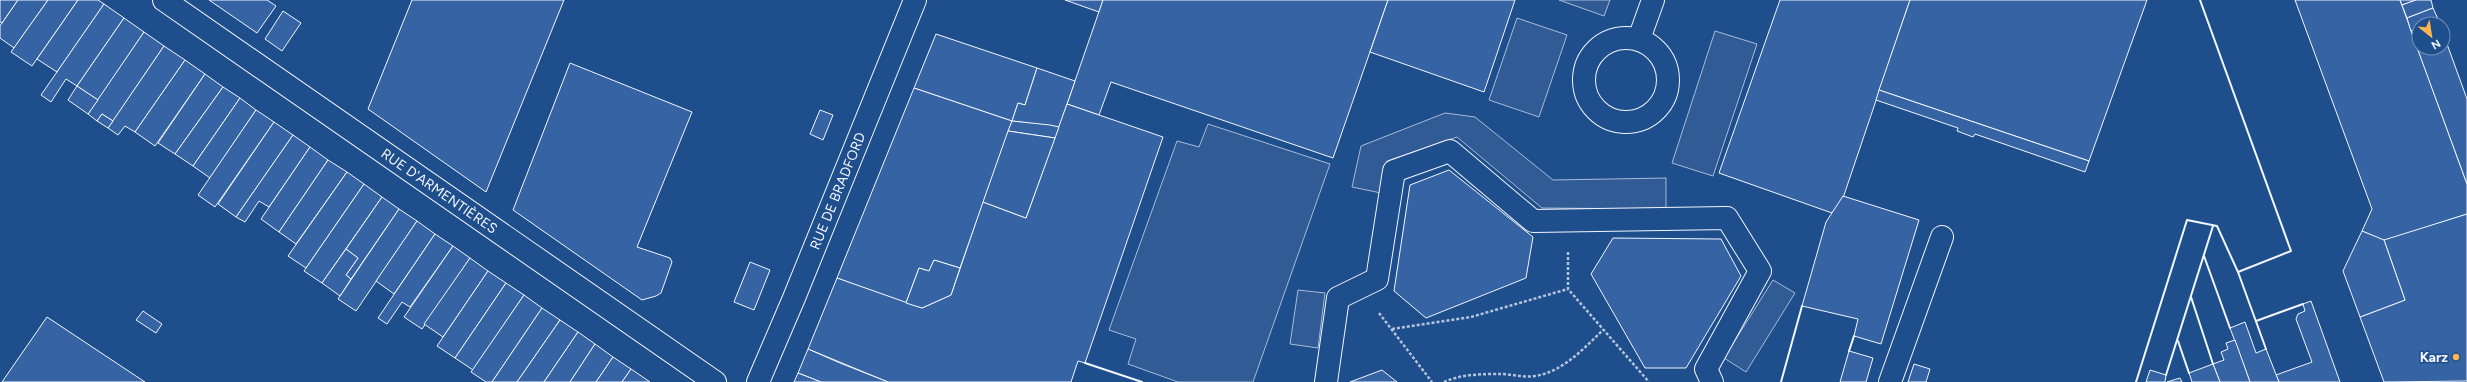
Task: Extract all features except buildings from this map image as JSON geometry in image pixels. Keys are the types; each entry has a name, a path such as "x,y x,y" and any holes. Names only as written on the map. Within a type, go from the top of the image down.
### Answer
{"street":[{"name":"RUE D'ARMENTIÈRES","path":"164,0 715,382"},
{"name":"RUE DE BRADFORD","path":"758,382 797,291 916,0"},
{"path":"1639,39 1653,0"},
{"path":"1326,382 1338,298 1377,279 1394,171 1450,151 1533,221 1727,218 1760,271 1706,369 1712,382"},
{"path":"1890,382 1942,237"}],"path":[{"path":"1567,221 1568,289 1649,382"},
{"path":"1360,288 1432,382"},
{"path":"1392,329 1471,317 1568,289"},
{"path":"1444,382 1466,376 1502,374 1536,376 1555,370 1576,357 1603,330"}],"shaded area":[{"path":"1559,0 1610,0 1604,16"},
{"path":"1517,18 1567,35 1539,117 1489,100"},
{"path":"1715,31 1757,44 1713,176 1672,163"},
{"path":"1445,113 1475,117 1553,180 1666,178 1666,209 1542,208 1457,137 1387,161 1381,193 1352,187 1361,146"},
{"path":"1208,124 1330,164 1253,382 1178,382 1128,364 1136,339 1109,330 1177,141 1199,147"},
{"path":"1773,280 1795,293 1746,372 1724,358"},
{"path":"1298,290 1325,293 1318,348 1290,344"}],"wall":[{"path":"2200,0 2291,251 2238,272 2266,349"},
{"path":"2136,382 2187,220 2217,226 2238,272"},
{"path":"2166,375 2213,226"},
{"path":"2204,256 2230,328"},
{"path":"2191,297 2213,364"},
{"path":"2256,321 2303,304"},
{"path":"1781,382 1802,306"},
{"path":"1849,351 1854,336"},
{"path":"2178,341 2189,373"},
{"path":"1085,363 1142,382"}],"place":[{"name":"Karz","path":"2456,357"}]}
